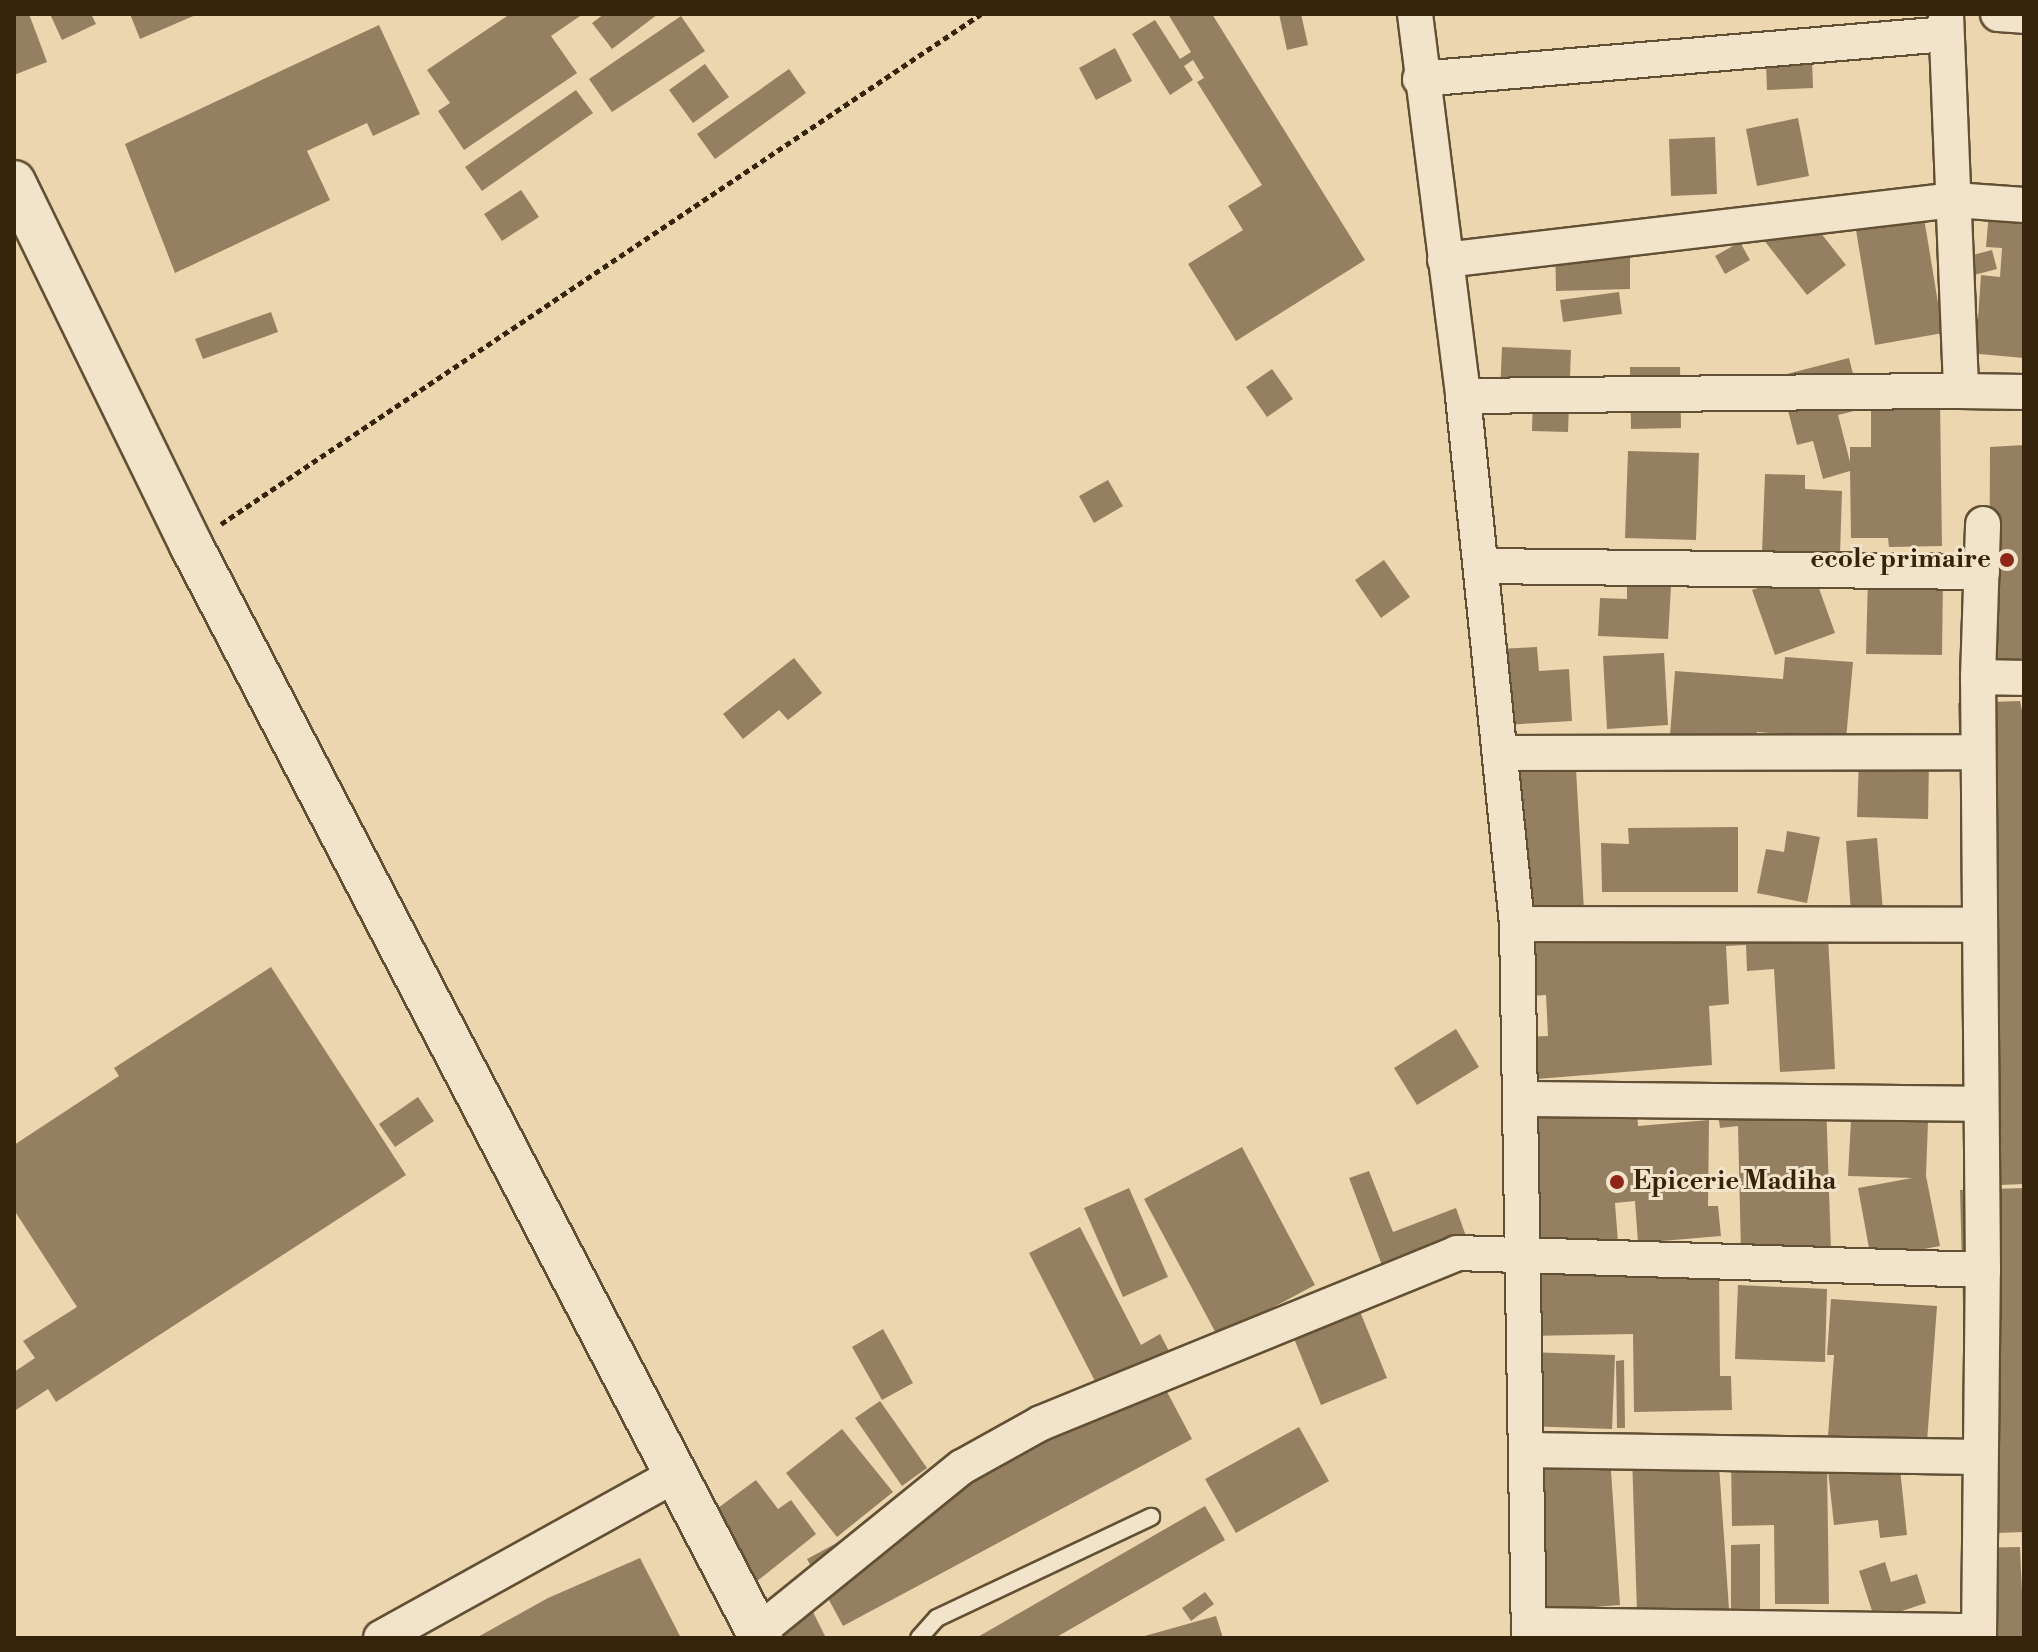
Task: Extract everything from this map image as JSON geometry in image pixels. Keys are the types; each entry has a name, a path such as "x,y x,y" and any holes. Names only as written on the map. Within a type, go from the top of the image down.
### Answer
{"street":[{"path":"1415,14 1420,79 1463,396 1517,924 1529,1631 1979,1635 1983,1270 1978,1104 1978,677 1983,524"},
{"path":"1998,14 2024,16"},
{"path":"1420,79 1946,24 1961,391"},
{"path":"14,182 191,545 759,1635 962,1467 1041,1423 1457,1253 1983,1270"},
{"path":"1445,260 1954,200 2024,205"},
{"path":"1463,396 2024,392"},
{"path":"1481,566 1982,572"},
{"path":"1978,677 2024,678"},
{"path":"1500,753 1978,752"},
{"path":"1517,924 1979,925"},
{"path":"1521,1099 1978,1104"},
{"path":"1527,1450 1979,1457"},
{"path":"381,1638 675,1475"}],"lane":[{"path":"919,1638 937,1618 1151,1517"}],"path":[{"path":"191,545 981,14"}],"building":[{"path":"14,14 29,14 47,62 14,75"},
{"path":"50,14 91,14 96,24 62,40"},
{"path":"130,14 198,14 140,39"},
{"path":"510,14 583,14 551,36 577,73 464,150 438,111 450,103 427,70"},
{"path":"604,14 658,14 612,49 592,23"},
{"path":"1168,14 1212,14 1365,260 1236,341 1188,264 1243,230 1228,206 1262,185 1197,82 1204,78 1193,60 1184,66 1193,80 1170,95 1132,34 1155,20 1180,59 1191,52"},
{"path":"1279,14 1301,14 1308,45 1287,50"},
{"path":"681,16 705,51 612,112 589,79"},
{"path":"379,25 420,114 373,136 367,123 307,151 330,200 175,273 125,144"},
{"path":"1811,29 1813,88 1767,90 1765,31"},
{"path":"1115,48 1132,81 1096,100 1079,68"},
{"path":"705,64 729,97 693,123 669,90"},
{"path":"789,69 806,93 715,159 697,134"},
{"path":"576,90 593,113 482,191 465,167"},
{"path":"1798,118 1809,176 1757,186 1746,129"},
{"path":"1715,137 1717,194 1671,196 1669,139"},
{"path":"521,190 539,217 502,241 484,214"},
{"path":"1990,200 2024,202 2024,358 1957,352 1960,317 1978,319 1981,275 2000,277 2002,248 1986,247"},
{"path":"1922,206 1943,333 1875,345 1854,218"},
{"path":"1802,209 1846,265 1807,295 1763,239"},
{"path":"1630,234 1630,289 1556,291 1555,235"},
{"path":"1740,242 1750,260 1725,274 1715,256"},
{"path":"1992,250 1997,269 1974,275 1969,256"},
{"path":"1619,292 1622,314 1563,322 1560,300"},
{"path":"271,312 278,332 203,359 195,339"},
{"path":"1502,347 1571,350 1568,432 1532,431 1533,396 1500,394"},
{"path":"1849,358 1862,409 1838,415 1850,462 1850,447 1871,447 1871,400 1940,399 1942,546 1889,547 1888,538 1851,538 1850,471 1823,479 1813,441 1797,445 1779,376"},
{"path":"1630,367 1680,367 1681,428 1631,429"},
{"path":"1272,369 1293,399 1267,417 1246,387"},
{"name":"ecole primaire","path":"2024,445 2024,673 1989,672 1990,447"},
{"path":"1628,451 1699,453 1696,540 1625,538"},
{"path":"1765,474 1805,475 1805,489 1842,491 1840,555 1762,553"},
{"path":"1108,480 1123,506 1094,523 1079,496"},
{"path":"1384,560 1410,597 1381,618 1355,580"},
{"path":"1812,569 1835,633 1775,655 1752,590"},
{"path":"1868,577 1943,578 1942,655 1866,654"},
{"path":"1627,584 1671,586 1668,639 1598,636 1600,598 1627,599"},
{"path":"1537,647 1539,671 1569,669 1572,721 1504,725 1500,649"},
{"path":"1664,653 1668,725 1607,729 1603,656"},
{"path":"1785,657 1853,662 1846,739 1757,732 1756,741 1670,735 1675,671 1783,679"},
{"path":"794,658 822,693 788,720 779,710 743,739 723,714"},
{"path":"2020,701 2024,720 2024,1184 1976,1186 1958,703"},
{"path":"1859,759 1929,761 1928,819 1857,817"},
{"path":"1576,769 1584,911 1827,917 1835,1069 1780,1072 1774,969 1747,971 1746,945 1726,946 1729,1004 1709,1006 1712,1065 1524,1080 1522,1037 1548,1036 1546,995 1516,997 1515,772"},
{"path":"1738,827 1738,892 1602,892 1601,843 1629,844 1628,828"},
{"path":"1787,831 1820,837 1807,903 1757,893 1766,849 1784,852"},
{"path":"1877,838 1883,911 1851,913 1846,841"},
{"path":"271,967 406,1175 56,1402 48,1389 16,1410 14,1372 35,1358 23,1341 77,1307 14,1210 14,1145 119,1076 114,1068"},
{"path":"1456,1029 1479,1067 1417,1105 1394,1068"},
{"path":"418,1097 434,1121 395,1147 379,1124"},
{"name":"Epicerie Madiha","path":"1636,1100 1638,1126 1709,1120 1708,1206 1718,1206 1721,1236 1638,1243 1635,1201 1615,1203 1618,1243 1533,1250 1523,1111"},
{"path":"1826,1101 1831,1251 1741,1253 1738,1126 1720,1128 1717,1107 1736,1105 1738,1120 1738,1104"},
{"path":"1851,1120 1928,1122 1926,1176 1940,1246 1871,1259 1858,1188 1912,1178 1848,1176"},
{"path":"1242,1147 1315,1285 1218,1337 1144,1199"},
{"path":"1369,1171 1393,1232 1456,1208 1468,1242 1385,1273 1349,1178"},
{"path":"1129,1188 1168,1277 1123,1297 1084,1208"},
{"path":"2024,1188 2024,1532 1969,1534 1960,1190"},
{"path":"1080,1227 1141,1345 1160,1334 1170,1353 1099,1389 1029,1253"},
{"path":"1719,1271 1720,1376 1731,1376 1732,1410 1634,1412 1633,1334 1527,1336 1525,1275"},
{"path":"1738,1285 1827,1289 1825,1362 1735,1359"},
{"path":"1831,1299 1937,1306 1927,1442 1828,1436 1834,1355 1827,1355"},
{"path":"1359,1309 1387,1378 1321,1405 1293,1336"},
{"path":"883,1329 913,1383 882,1400 852,1347"},
{"path":"1527,1352 1615,1355 1612,1429 1524,1426"},
{"path":"1624,1360 1625,1428 1617,1428 1616,1361"},
{"path":"1156,1371 1192,1439 843,1626 807,1559"},
{"path":"880,1401 927,1468 902,1486 855,1418"},
{"path":"1299,1427 1329,1481 1236,1533 1205,1479"},
{"path":"842,1429 893,1492 837,1537 786,1473"},
{"path":"1898,1450 1907,1535 1880,1538 1878,1520 1834,1525 1827,1461 1829,1604 1775,1604 1774,1525 1732,1526 1731,1456"},
{"path":"1718,1451 1729,1609 1637,1613 1632,1455"},
{"path":"1610,1456 1620,1605 1532,1612 1522,1463"},
{"path":"756,1480 778,1509 791,1500 816,1534 756,1582 707,1516"},
{"path":"1205,1506 1225,1540 1055,1638 976,1638"},
{"path":"1760,1544 1760,1612 1731,1612 1731,1545"},
{"path":"2020,1547 2024,1638 1966,1638 1966,1548"},
{"path":"640,1558 681,1638 476,1638 548,1598"},
{"path":"1885,1562 1891,1582 1917,1574 1926,1603 1875,1620 1859,1571"},
{"path":"1205,1592 1214,1604 1191,1621 1182,1608"},
{"path":"805,1596 826,1638 761,1638"},
{"path":"1216,1616 1223,1638 1141,1638 1141,1637"}],"place":[{"name":"ecole primaire","path":"2007,560"},
{"name":"Epicerie Madiha","path":"1617,1182"}]}
